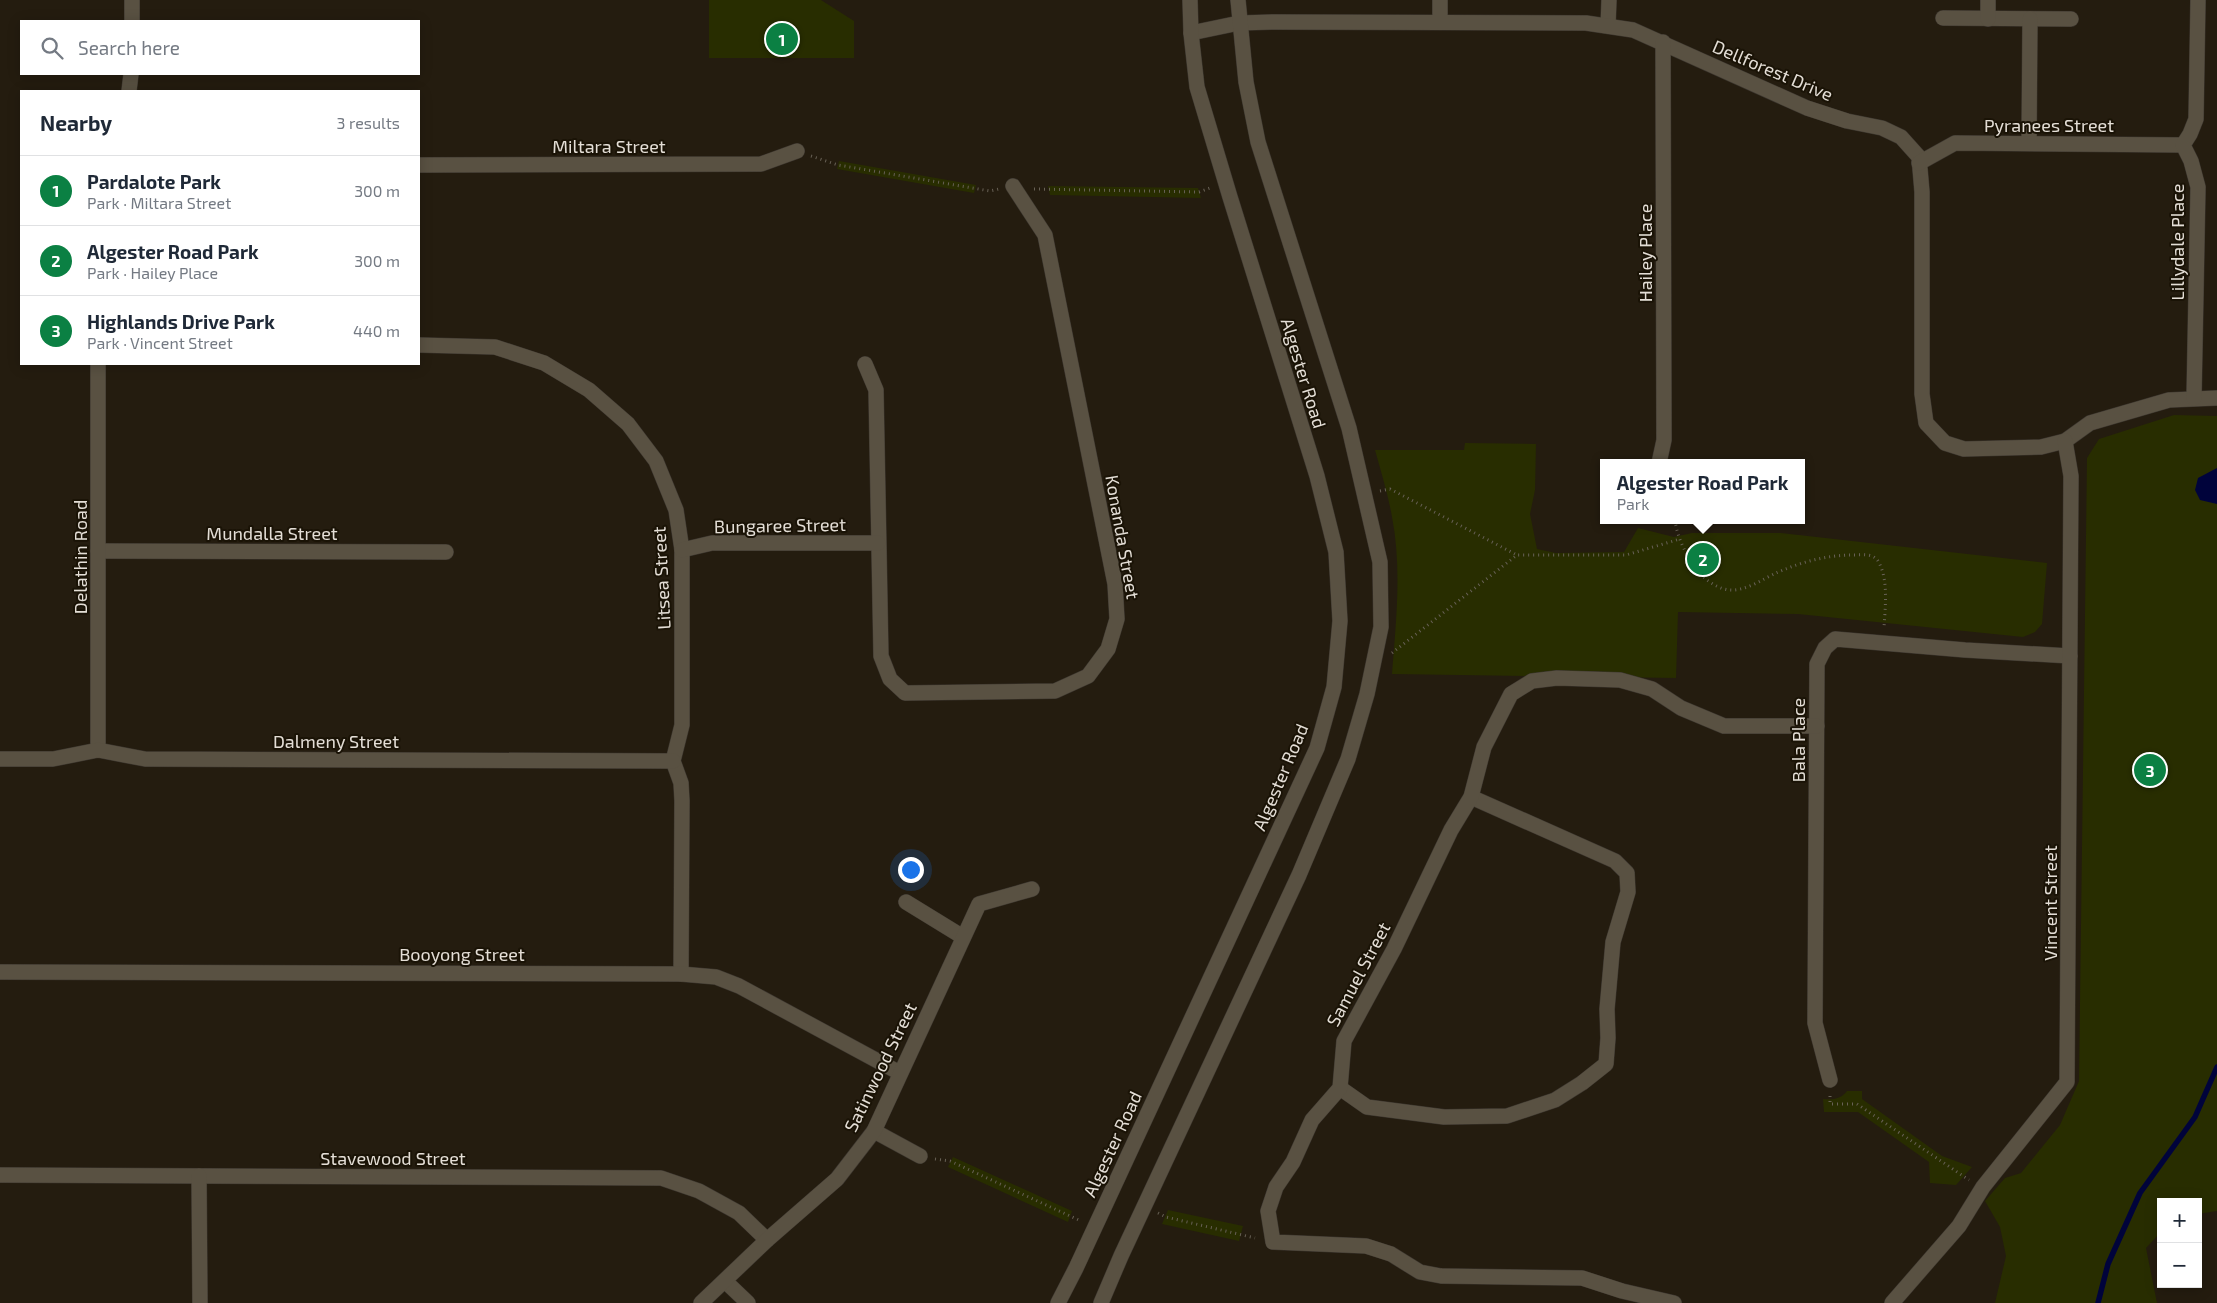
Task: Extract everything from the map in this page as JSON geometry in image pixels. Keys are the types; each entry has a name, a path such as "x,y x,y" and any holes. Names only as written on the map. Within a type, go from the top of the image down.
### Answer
{"street":[{"path":"132,0 132,20"},
{"name":"Algester Road","path":"1058,1303 1076,1268 1317,748 1334,687 1340,621 1336,552 1317,476 1232,206 1198,87 1191,33 1190,0"},
{"name":"Algester Road","path":"1101,1303 1144,1206 1299,875 1348,759 1367,694 1380,627 1380,562 1349,428 1258,142 1246,82 1238,0"},
{"path":"1440,0 1440,21"},
{"path":"1608,0 1608,26"},
{"path":"1988,0 1988,18"},
{"path":"2183,145 2196,119 2198,0"},
{"path":"1943,18 2071,19"},
{"path":"2029,143 2030,19"},
{"name":"Dellforest Drive","path":"1191,33 1239,23 1440,21 1576,23 1608,26 1633,30 1663,42 1807,108 1847,121 1882,128 1901,137 1919,157 1922,192 1922,394 1926,423 1945,443 1964,449 2041,447 2064,441"},
{"name":"Hailey Place","path":"1660,459 1664,431 1663,42"},
{"path":"129,90 131,75"},
{"name":"Pyranees Street","path":"1919,163 1955,143 2183,145"},
{"name":"Lillydale Place","path":"2183,145 2191,161 2198,187 2194,398"},
{"name":"Miltara Street","path":"420,165 762,164 797,151"},
{"name":"Konanda Street","path":"865,364 876,390 881,656 890,679 905,692 1055,691 1088,676 1108,649 1117,619 1115,584 1045,235 1014,186"},
{"name":"Litsea Street","path":"420,345 495,347 544,363 589,390 628,424 656,461 676,510 682,550 682,725 673,761"},
{"name":"Delathin Road","path":"98,365 98,750"},
{"path":"2064,441 2090,423 2169,400 2217,398"},
{"name":"Vincent Street","path":"1892,1303 1959,1226 1983,1187 2067,1082 2071,476 2064,441"},
{"name":"Bungaree Street","path":"682,550 712,543 878,543"},
{"name":"Mundalla Street","path":"98,551 446,552"},
{"name":"Bala Place","path":"1830,1080 1815,1023 1817,664 1825,648 1835,639 2070,656"},
{"name":"Samuel Street","path":"1340,1088 1344,1041 1394,949 1451,830 1471,797 1484,747 1511,694 1532,681 1557,678 1620,680 1652,689 1681,708 1724,726 1817,726"},
{"name":"Dalmeny Street","path":"0,759 53,759 98,750 145,759 673,761"},
{"path":"673,761 681,783 682,801 681,974"},
{"path":"1471,797 1615,861 1627,873 1628,892 1613,942 1607,1009 1608,1038 1606,1064 1582,1083 1555,1100 1507,1116 1444,1117 1367,1107 1340,1088 1312,1120 1293,1162 1276,1187 1268,1211 1273,1242 1366,1246 1391,1254 1420,1272 1441,1276 1582,1278 1622,1291 1674,1303"},
{"name":"Satinwood Street","path":"701,1303 767,1240 837,1179 874,1131 979,904 1032,889"},
{"path":"906,902 964,937"},
{"name":"Booyong Street","path":"0,972 681,974 716,977 739,986 900,1073"},
{"path":"874,1131 920,1156"},
{"name":"Stavewood Street","path":"0,1175 612,1176 661,1178 699,1191 739,1214 767,1240"},
{"path":"200,1176 200,1303"},
{"path":"726,1281 748,1303"}],"path":[{"path":"797,151 838,165 990,191 1014,186 1039,190 1199,192 1211,187"},
{"path":"1380,491 1390,489 1516,555 1626,555 1680,540"},
{"path":"1676,524 1680,540 1689,559 1699,573 1719,588 1732,590 1760,581 1795,565 1837,555 1867,555 1876,559 1881,567 1884,586 1883,643"},
{"path":"1388,654 1394,653 1516,555"},
{"path":"1830,1080 1830,1104 1857,1104 1963,1176 1983,1187"},
{"path":"920,1156 950,1161 1094,1227"},
{"path":"1144,1206 1166,1216 1273,1242"}],"green space":[{"path":"709,0 821,0 854,21 854,58 709,58"},
{"path":"839,161 976,185 974,193 837,169"},
{"path":"1048,186 1198,188 1201,198 1050,195"},
{"path":"2174,415 2217,416 2217,1211 2202,1213 2202,1198 2157,1198 2157,1236 2146,1248 2157,1303 1995,1303 2006,1256 2000,1227 1985,1201 2005,1178 2021,1173 2060,1125 2079,1081 2087,458 2099,439"},
{"path":"1465,443 1536,444 1535,490 1530,514 1537,549 1556,553 1624,552 1638,528 1674,537 1692,533 1781,533 2047,563 2042,624 2035,632 2023,637 1798,614 1678,612 1676,678 1392,674 1397,595 1397,556 1390,508 1375,450 1464,450"},
{"path":"1847,1091 1862,1091 1862,1099 1942,1156 1972,1167 1956,1185 1930,1183 1929,1162 1858,1112 1824,1112 1823,1099 1842,1096"},
{"path":"953,1157 1072,1211 1068,1222 948,1167"},
{"path":"1168,1210 1243,1226 1239,1241 1162,1224"}],"shaded area":[{"path":"2217,468 2217,504 2200,500 2195,490 2198,478"}],"waterway":[{"path":"2098,1303 2108,1264 2140,1193 2195,1117 2217,1067"}],"place":[{"name":"Pardalote Park","path":"782,39"},
{"name":"Algester Road Park","path":"1703,559"},
{"name":"Highlands Drive Park","path":"2150,770"}]}
